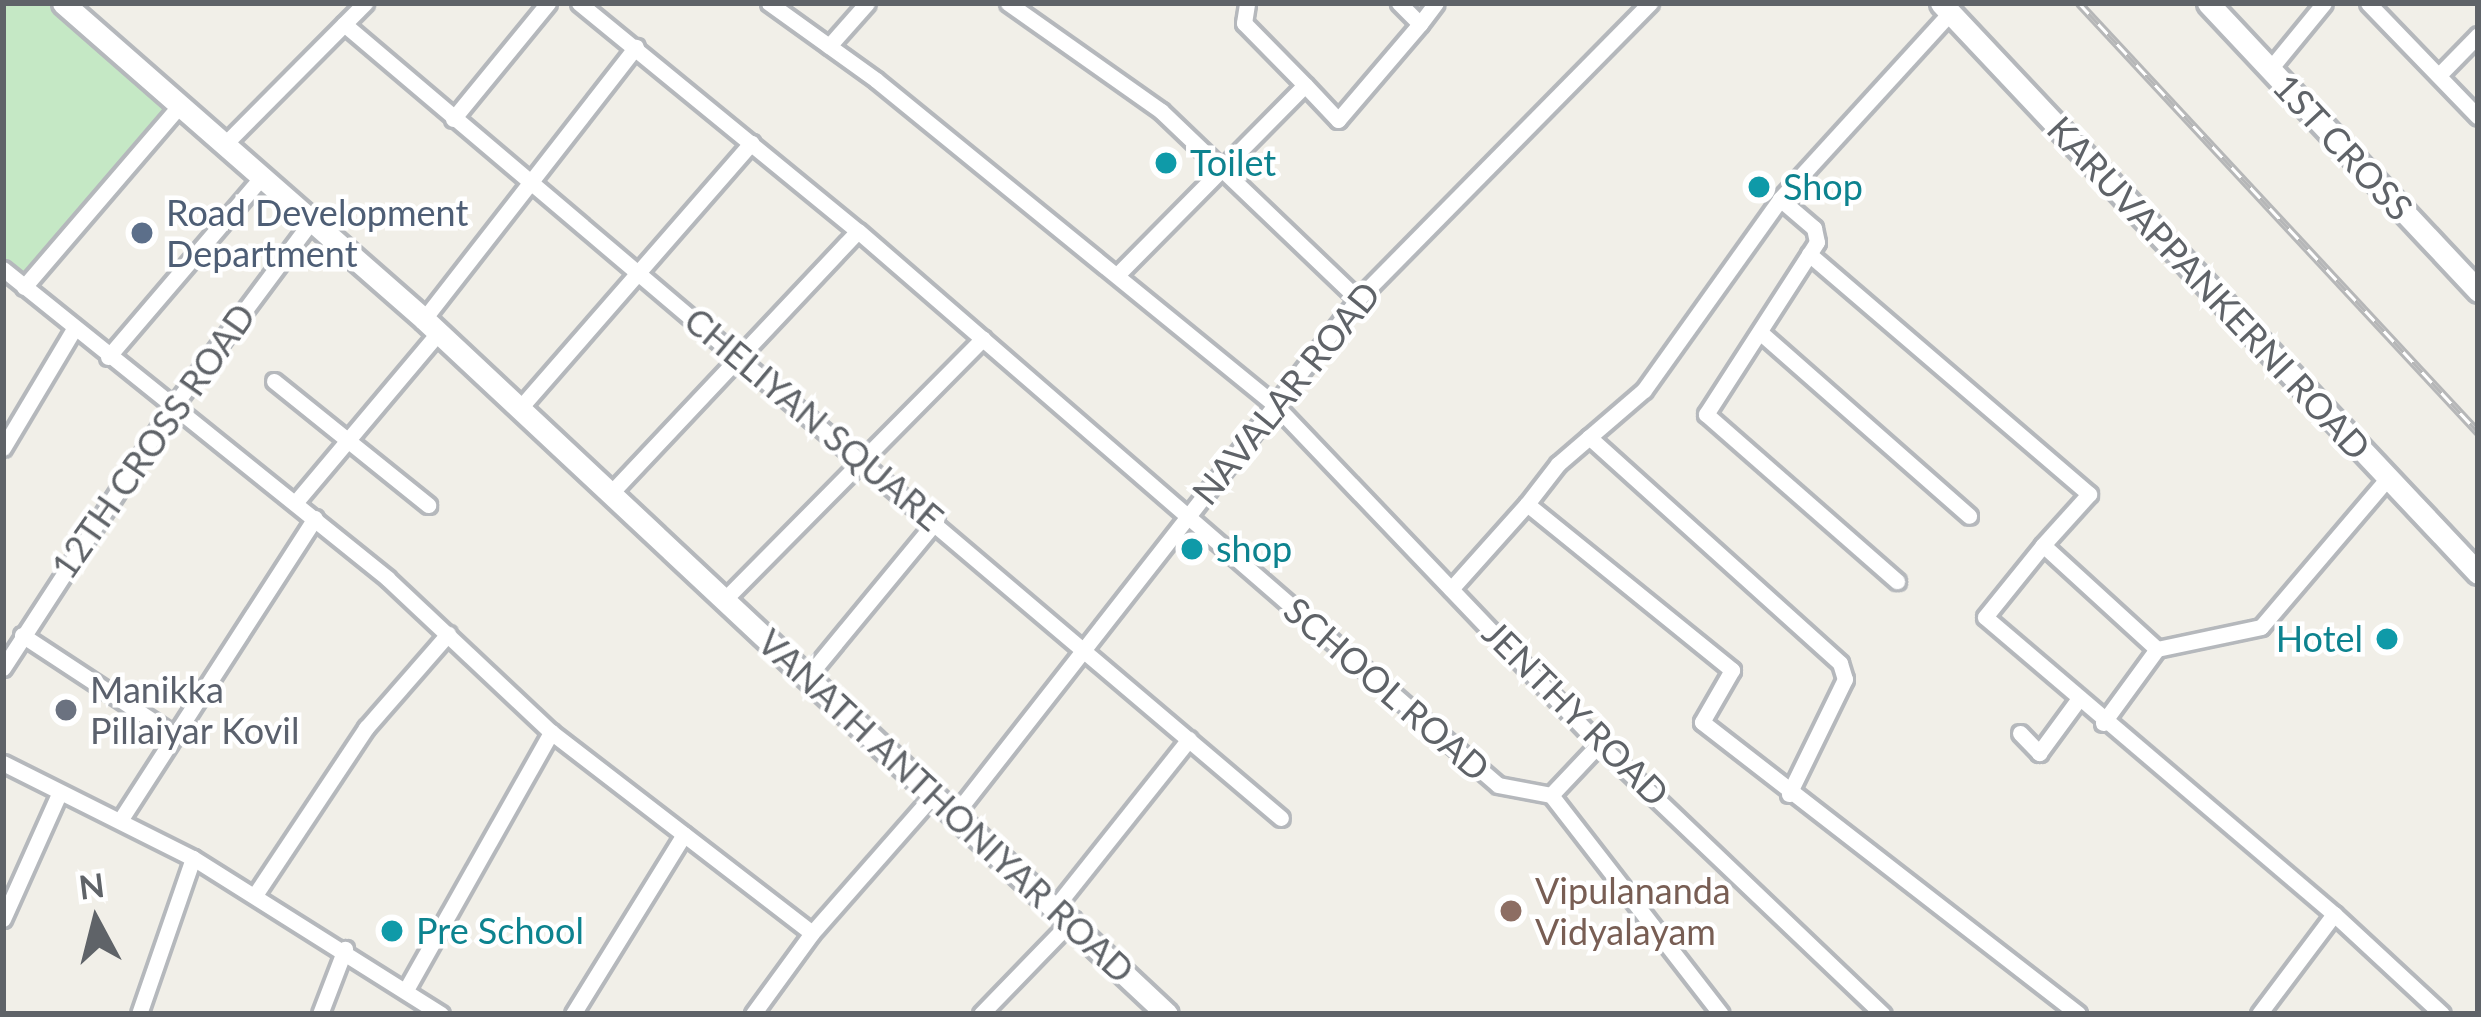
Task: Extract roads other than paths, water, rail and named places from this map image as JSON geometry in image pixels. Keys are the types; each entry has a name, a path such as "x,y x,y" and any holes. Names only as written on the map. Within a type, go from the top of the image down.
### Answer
{"street":[{"path":"225,144 365,3"},
{"path":"453,119 548,3"},
{"name":"SCHOOL ROAD","path":"579,3 858,231 1498,785 1551,795"},
{"name":"JENTHY ROAD","path":"769,3 1119,273 1276,405 1599,744 1883,1014"},
{"path":"829,46 866,3"},
{"path":"1008,3 1161,111 1358,299"},
{"path":"1246,3 1244,22 1338,120 1436,3"},
{"path":"1399,3 1420,24"},
{"name":"NAVALAR ROAD","path":"956,813 1358,299 1650,3"},
{"name":"1ST CROSS","path":"2208,3 2478,291"},
{"path":"2270,69 2324,3"},
{"path":"2368,3 2478,117"},
{"name":"VANATH ANTHONIYAR ROAD","path":"65,4 431,326 1065,912 1168,1014"},
{"path":"1451,589 1589,437 1644,390 1780,199 1945,8"},
{"name":"KARUVAPPANKERNI ROAD","path":"1945,8 2478,573"},
{"name":"CHELIYAN SQUARE","path":"344,24 1084,645 1281,818"},
{"path":"2439,75 2478,35"},
{"path":"296,503 348,441 636,47"},
{"path":"1119,273 1304,85"},
{"path":"24,287 181,104"},
{"path":"520,408 751,143"},
{"path":"108,357 262,177"},
{"path":"1780,199 1814,229 1809,254 1706,414 1897,581"},
{"name":"12TH CROSS ROAD","path":"3,668 172,408 312,220"},
{"path":"610,494 858,231"},
{"path":"1809,254 2090,494 1984,617 2334,914 2442,1014"},
{"path":"3,269 315,518 551,732 812,932"},
{"path":"3,448 74,329"},
{"path":"1761,333 1970,516"},
{"path":"724,600 858,459 983,338"},
{"path":"274,381 428,505"},
{"path":"1589,437 1840,663 1845,679 1789,794"},
{"path":"2103,722 2157,649 2261,627 2388,478"},
{"path":"1527,504 1732,670 1702,722 1789,794 1978,929 2078,1014"},
{"path":"122,819 315,518"},
{"path":"809,675 936,521"},
{"path":"2043,545 2157,649"},
{"path":"255,895 366,728 448,634"},
{"path":"22,635 174,735"},
{"path":"2020,733 2038,753 2078,700"},
{"path":"407,988 551,732"},
{"path":"981,1014 1065,912 1190,739"},
{"path":"1599,744 1551,795 1721,1014"},
{"path":"3,763 193,858 407,988 441,1014"},
{"path":"3,919 59,794"},
{"path":"753,1014 812,932 934,794"},
{"path":"573,1014 685,834"},
{"path":"139,1014 193,858"},
{"path":"2259,1014 2334,914"},
{"path":"320,1014 345,949"}],"railway":[{"path":"2079,3 2478,432"}],"place":[{"name":"Toilet","path":"1166,163"},
{"name":"Shop","path":"1759,187"},
{"name":"Road Development Department","path":"142,233"},
{"name":"shop","path":"1192,549"},
{"name":"Hotel","path":"2387,639"},
{"name":"Manikka Pillaiyar Kovil","path":"66,710"},
{"name":"Vipulananda Vidyalayam","path":"1511,911"},
{"name":"Pre School","path":"392,931"}]}
